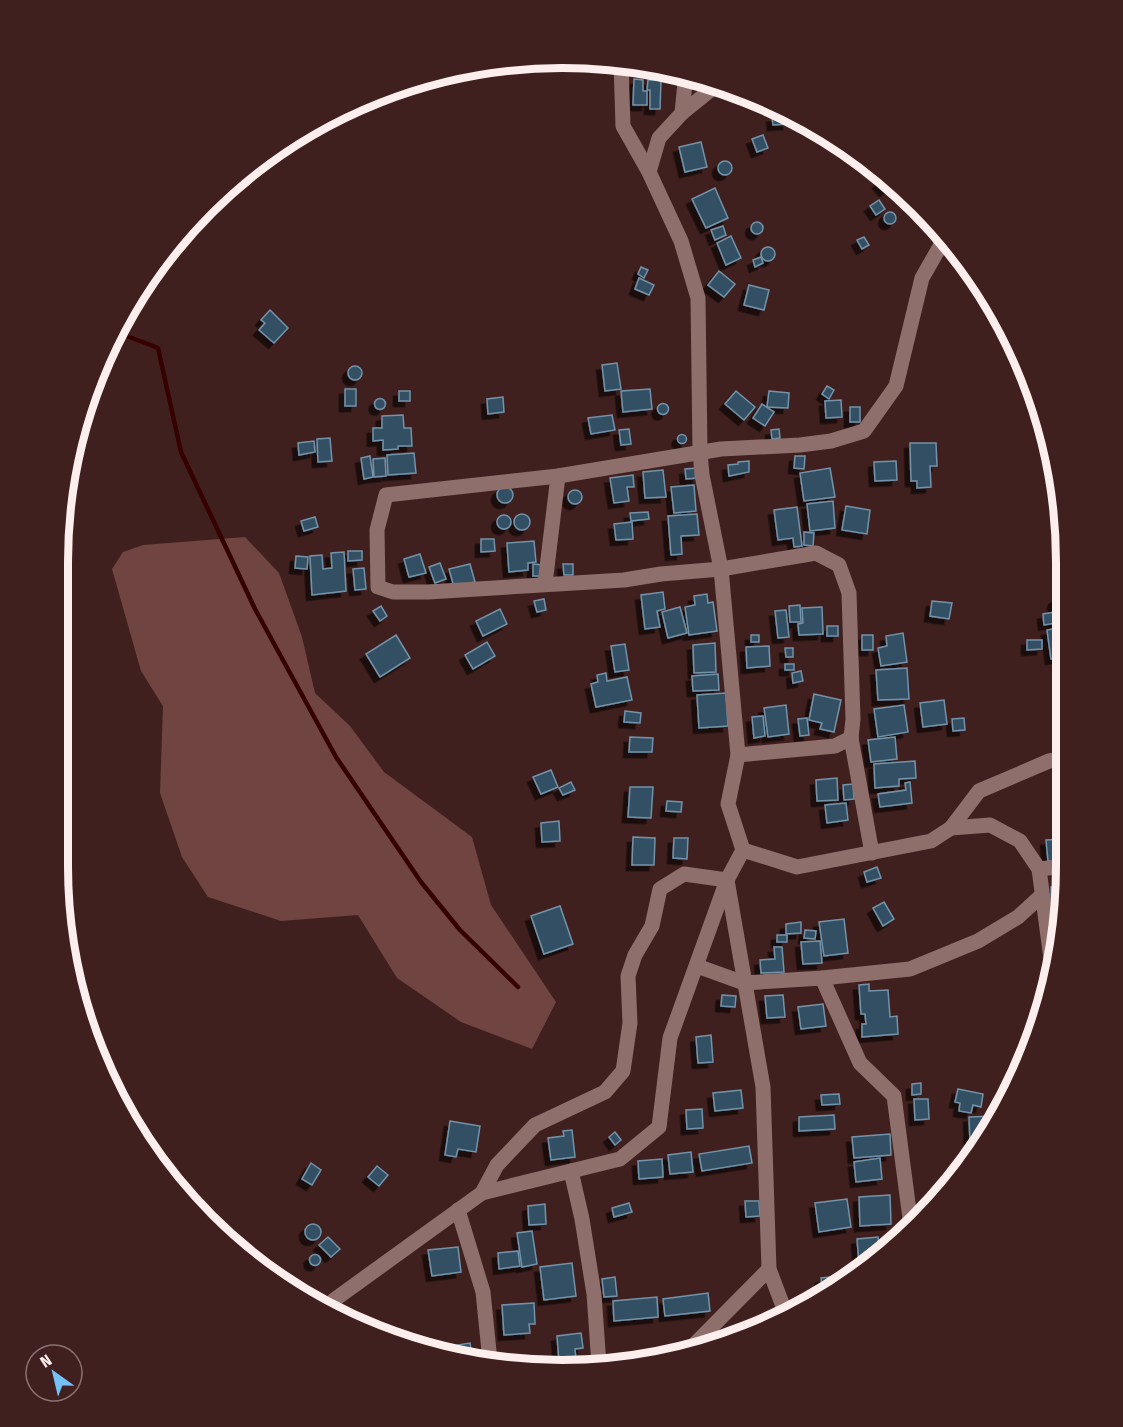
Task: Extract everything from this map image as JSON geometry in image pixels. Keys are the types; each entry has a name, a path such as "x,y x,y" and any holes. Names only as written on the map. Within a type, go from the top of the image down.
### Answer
{"street":[{"path":"333,1303 482,1193 620,1159 659,1127 670,1038 727,880 743,850 728,804 738,754 721,569 702,475 698,298 681,241 649,172 623,126 621,72"},
{"path":"682,113 685,83"},
{"path":"649,172 658,138 682,113 710,91"},
{"path":"872,853 851,738 849,593 839,565 816,553 721,569 624,580 429,592 393,592 378,587 377,530 386,495 558,476 721,449 831,441 864,431 896,386 922,278 941,245"},
{"path":"545,584 558,476"},
{"path":"738,754 835,746 851,738"},
{"path":"743,850 797,867 931,842 951,828 979,791 1056,760"},
{"path":"951,828 990,825 1020,841 1039,869 1049,944"},
{"path":"1039,869 1056,867"},
{"path":"482,1193 497,1165 535,1125 604,1092 623,1071 630,1023 628,976 635,955 652,926 660,889 684,874 727,880"},
{"path":"727,880 763,1087 769,1269 783,1307"},
{"path":"697,966 744,983 910,969 978,941 1018,918 1042,895"},
{"path":"822,978 860,1063 894,1096 910,1216"},
{"path":"571,1171 582,1219 594,1294 598,1358"},
{"path":"458,1210 483,1292 489,1354"},
{"path":"699,1340 769,1269"}],"shaded area":[{"path":"245,537 279,573 302,637 315,693 350,726 384,772 472,837 491,905 556,1002 532,1049 461,1022 397,978 358,915 281,921 208,897 182,857 160,793 163,706 141,671 112,569 123,552 143,545"}],"building":[{"path":"634,79 643,80 643,91 647,91 647,105 633,105"},
{"path":"648,80 661,80 660,109 650,109"},
{"path":"772,117 777,117 788,124 773,125"},
{"path":"763,135 768,148 757,152 752,139"},
{"path":"701,142 707,167 685,172 679,147"},
{"path":"722,161 728,161 732,168 728,175 722,175 718,171 718,165"},
{"path":"715,188 728,218 706,228 692,199"},
{"path":"879,200 885,209 876,215 870,206"},
{"path":"892,212 896,218 892,224 888,224 884,216"},
{"path":"759,222 762,223 762,233 755,234 752,233 751,226 752,223"},
{"path":"723,226 726,235 715,240 711,230"},
{"path":"731,236 741,258 726,265 717,243"},
{"path":"864,237 869,245 862,249 857,240"},
{"path":"765,247 771,247 775,254 771,261 765,261 761,257 761,251"},
{"path":"761,257 763,263 755,267 753,260"},
{"path":"641,267 648,270 644,278 638,274"},
{"path":"719,271 735,284 724,297 708,285"},
{"path":"639,278 654,285 649,295 635,289"},
{"path":"749,285 769,290 764,310 744,305"},
{"path":"270,310 288,328 274,343 259,330 265,323 261,320"},
{"path":"617,363 621,389 605,391 602,365"},
{"path":"352,366 358,366 362,373 358,380 352,380 348,376 348,370"},
{"path":"827,386 834,390 829,399 822,394"},
{"path":"345,389 356,389 356,406 345,406"},
{"path":"650,389 652,409 623,412 621,391"},
{"path":"399,391 410,391 410,401 399,401"},
{"path":"736,391 755,407 744,420 725,404"},
{"path":"769,391 789,393 788,408 767,407"},
{"path":"503,397 504,412 488,414 487,399"},
{"path":"380,399 384,400 384,408 380,409 376,408 375,404 376,400"},
{"path":"841,400 842,417 826,418 825,401"},
{"path":"663,403 669,409 663,415 657,409"},
{"path":"762,404 774,412 765,426 753,418"},
{"path":"850,407 860,407 860,422 850,422"},
{"path":"403,415 404,428 411,428 412,446 398,446 398,449 383,450 383,440 373,441 373,428 382,428 382,416"},
{"path":"612,415 615,430 591,434 588,418"},
{"path":"629,429 631,444 621,445 619,430"},
{"path":"779,429 780,438 772,439 771,430"},
{"path":"682,435 686,439 682,443 678,439"},
{"path":"330,438 332,461 318,462 317,439"},
{"path":"314,441 315,452 299,455 298,443"},
{"path":"910,443 936,443 937,466 930,466 931,487 917,488 917,481 911,481"},
{"path":"414,453 416,473 388,475 387,455"},
{"path":"370,456 373,477 364,479 361,458"},
{"path":"795,456 805,456 804,469 794,468"},
{"path":"385,458 386,476 374,477 373,459"},
{"path":"749,461 749,472 729,476 728,465"},
{"path":"896,461 897,480 875,481 874,462"},
{"path":"697,468 698,478 686,479 685,469"},
{"path":"830,468 835,497 804,501 800,473"},
{"path":"663,470 666,497 645,498 643,472"},
{"path":"633,475 634,487 627,487 629,501 614,503 610,478"},
{"path":"694,485 696,511 674,513 671,487"},
{"path":"505,487 513,495 505,503 497,495"},
{"path":"575,490 580,492 582,497 580,502 575,504 570,502 568,497 570,492"},
{"path":"833,501 835,528 810,531 807,504"},
{"path":"846,506 870,510 867,534 842,530"},
{"path":"797,507 802,546 794,547 793,538 778,540 774,510"},
{"path":"648,512 649,519 631,521 630,513"},
{"path":"522,514 528,516 530,522 528,528 522,530 516,528 514,522 516,516"},
{"path":"697,514 699,535 681,536 682,554 671,555 668,516"},
{"path":"504,515 509,517 511,522 509,527 504,529 499,527 497,522 499,517"},
{"path":"315,517 318,527 304,531 301,521"},
{"path":"632,522 633,539 616,540 614,524"},
{"path":"804,532 814,533 813,546 804,545"},
{"path":"481,539 494,539 495,551 481,552"},
{"path":"534,541 536,562 528,563 528,570 509,572 507,543"},
{"path":"348,551 362,551 362,560 348,561"},
{"path":"344,552 346,591 312,595 310,556 322,555 323,569 332,568 331,553"},
{"path":"420,554 426,573 409,577 404,559"},
{"path":"296,556 308,557 307,569 295,568"},
{"path":"440,563 446,579 435,583 429,567"},
{"path":"470,564 475,582 454,587 449,569"},
{"path":"533,564 542,565 541,576 533,576"},
{"path":"563,564 573,564 573,575 564,575"},
{"path":"364,568 366,589 355,590 353,569"},
{"path":"663,592 665,609 657,611 660,627 645,629 641,595"},
{"path":"707,594 708,603 713,602 717,631 689,635 685,607 695,605 694,596"},
{"path":"544,599 546,610 537,612 534,601"},
{"path":"932,601 952,603 949,619 930,616"},
{"path":"800,605 801,622 790,622 789,606"},
{"path":"381,606 387,616 380,621 373,611"},
{"path":"680,607 687,633 668,638 662,612"},
{"path":"822,607 823,634 799,635 798,624 803,623 802,608"},
{"path":"500,609 507,624 483,636 476,621"},
{"path":"786,610 789,637 778,638 775,611"},
{"path":"1055,612 1056,623 1044,625 1043,614"},
{"path":"827,626 838,626 838,636 827,636"},
{"path":"1056,628 1056,658 1051,659 1047,630"},
{"path":"903,633 907,662 881,666 878,648 887,646 886,636"},
{"path":"396,635 410,658 380,677 366,654"},
{"path":"751,635 759,635 759,642 751,642"},
{"path":"862,635 873,635 873,650 862,650"},
{"path":"1027,640 1042,640 1042,649 1027,650"},
{"path":"487,642 495,656 473,669 465,655"},
{"path":"715,643 716,672 694,673 693,645"},
{"path":"625,644 629,670 615,672 611,646"},
{"path":"769,646 770,666 747,668 746,647"},
{"path":"785,648 793,648 793,657 786,657"},
{"path":"785,664 794,664 794,670 785,670"},
{"path":"907,668 909,699 878,700 876,670"},
{"path":"801,671 803,681 793,683 792,673"},
{"path":"606,673 607,681 627,677 632,700 596,707 591,684 598,682 597,675"},
{"path":"718,674 719,690 693,691 692,676"},
{"path":"726,693 728,726 699,728 697,695"},
{"path":"814,694 841,700 834,732 820,729 822,723 809,720"},
{"path":"944,700 947,724 923,727 920,703"},
{"path":"786,705 789,734 768,737 764,708"},
{"path":"904,705 908,732 878,737 874,709"},
{"path":"625,711 641,713 640,723 624,722"},
{"path":"763,716 765,736 754,738 752,717"},
{"path":"807,718 809,735 800,736 798,719"},
{"path":"964,718 965,730 953,731 952,719"},
{"path":"630,737 653,738 652,752 629,752"},
{"path":"895,737 897,759 871,762 868,740"},
{"path":"915,761 916,778 899,779 899,786 875,788 874,764"},
{"path":"551,770 558,787 541,794 533,777"},
{"path":"837,778 838,800 817,801 816,780"},
{"path":"571,782 575,790 563,795 559,788"},
{"path":"910,782 912,803 880,807 878,794 906,790 905,783"},
{"path":"853,784 854,799 844,800 843,785"},
{"path":"630,787 653,787 651,818 628,817"},
{"path":"667,801 682,802 681,812 666,811"},
{"path":"846,803 848,820 827,823 825,805"},
{"path":"559,821 560,841 542,842 541,823"},
{"path":"633,837 655,838 654,865 632,865"},
{"path":"674,838 688,838 687,859 673,858"},
{"path":"1046,840 1056,840 1056,861 1048,861"},
{"path":"877,867 881,878 867,882 864,872"},
{"path":"1051,887 1055,887 1052,919"},
{"path":"884,902 894,919 883,926 873,908"},
{"path":"560,906 573,944 544,954 531,916"},
{"path":"844,919 848,953 824,956 819,922"},
{"path":"801,922 801,933 786,934 786,924"},
{"path":"805,930 816,931 815,939 804,938"},
{"path":"777,935 787,935 787,942 777,942"},
{"path":"820,941 822,963 803,964 801,942"},
{"path":"774,947 782,947 784,972 761,973 760,960 775,959"},
{"path":"869,984 869,991 888,990 890,1017 897,1016 898,1034 862,1037 862,1024 866,1024 865,1014 861,1014 859,985"},
{"path":"722,995 736,996 735,1007 721,1006"},
{"path":"783,995 785,1017 767,1018 765,996"},
{"path":"823,1004 826,1026 801,1029 798,1007"},
{"path":"711,1035 713,1062 698,1063 696,1037"},
{"path":"921,1083 921,1094 912,1095 912,1084"},
{"path":"958,1089 983,1094 981,1107 973,1105 971,1113 959,1111 960,1103 955,1102"},
{"path":"741,1090 743,1108 715,1111 713,1093"},
{"path":"839,1094 840,1104 822,1105 821,1095"},
{"path":"914,1099 928,1099 929,1119 915,1120"},
{"path":"702,1109 703,1128 687,1129 686,1110"},
{"path":"834,1115 835,1129 799,1131 799,1117"},
{"path":"986,1116 971,1141 970,1141 969,1117"},
{"path":"450,1121 480,1126 476,1152 458,1149 456,1157 445,1155"},
{"path":"572,1130 575,1157 551,1160 548,1138 564,1136 563,1131"},
{"path":"615,1132 621,1140 615,1145 609,1137"},
{"path":"890,1134 891,1155 854,1158 852,1137"},
{"path":"749,1146 752,1163 702,1171 699,1154"},
{"path":"691,1152 693,1172 670,1174 668,1155"},
{"path":"880,1158 882,1179 856,1182 854,1162"},
{"path":"662,1159 663,1177 639,1179 638,1161"},
{"path":"311,1163 321,1170 312,1185 302,1179"},
{"path":"377,1166 388,1175 379,1186 368,1177"},
{"path":"890,1195 891,1224 860,1226 859,1197"},
{"path":"847,1199 851,1227 819,1232 815,1203"},
{"path":"745,1201 759,1201 760,1216 746,1217"},
{"path":"629,1203 632,1212 614,1217 612,1208"},
{"path":"545,1204 546,1224 529,1225 528,1206"},
{"path":"313,1224 319,1226 321,1232 319,1238 313,1240 307,1238 305,1232 307,1226"},
{"path":"532,1231 537,1264 522,1267 517,1233"},
{"path":"328,1237 340,1249 331,1257 319,1245"},
{"path":"878,1237 879,1244 859,1259 857,1239"},
{"path":"458,1247 461,1272 432,1276 428,1250"},
{"path":"518,1251 520,1266 499,1269 498,1253"},
{"path":"315,1254 321,1260 315,1266 309,1260"},
{"path":"572,1263 576,1296 544,1300 540,1267"},
{"path":"615,1277 617,1296 604,1297 602,1279"},
{"path":"835,1277 822,1285 821,1278"},
{"path":"708,1293 710,1311 665,1316 663,1299"},
{"path":"657,1297 658,1317 614,1321 613,1301"},
{"path":"534,1303 535,1324 529,1324 530,1333 504,1335 502,1305"},
{"path":"581,1333 583,1348 575,1349 576,1359 559,1360 557,1336"},
{"path":"470,1343 471,1351 451,1347"}],"waterway":[{"path":"123,334 158,348 181,452 255,609 336,757 421,882 460,930 518,987"}]}
